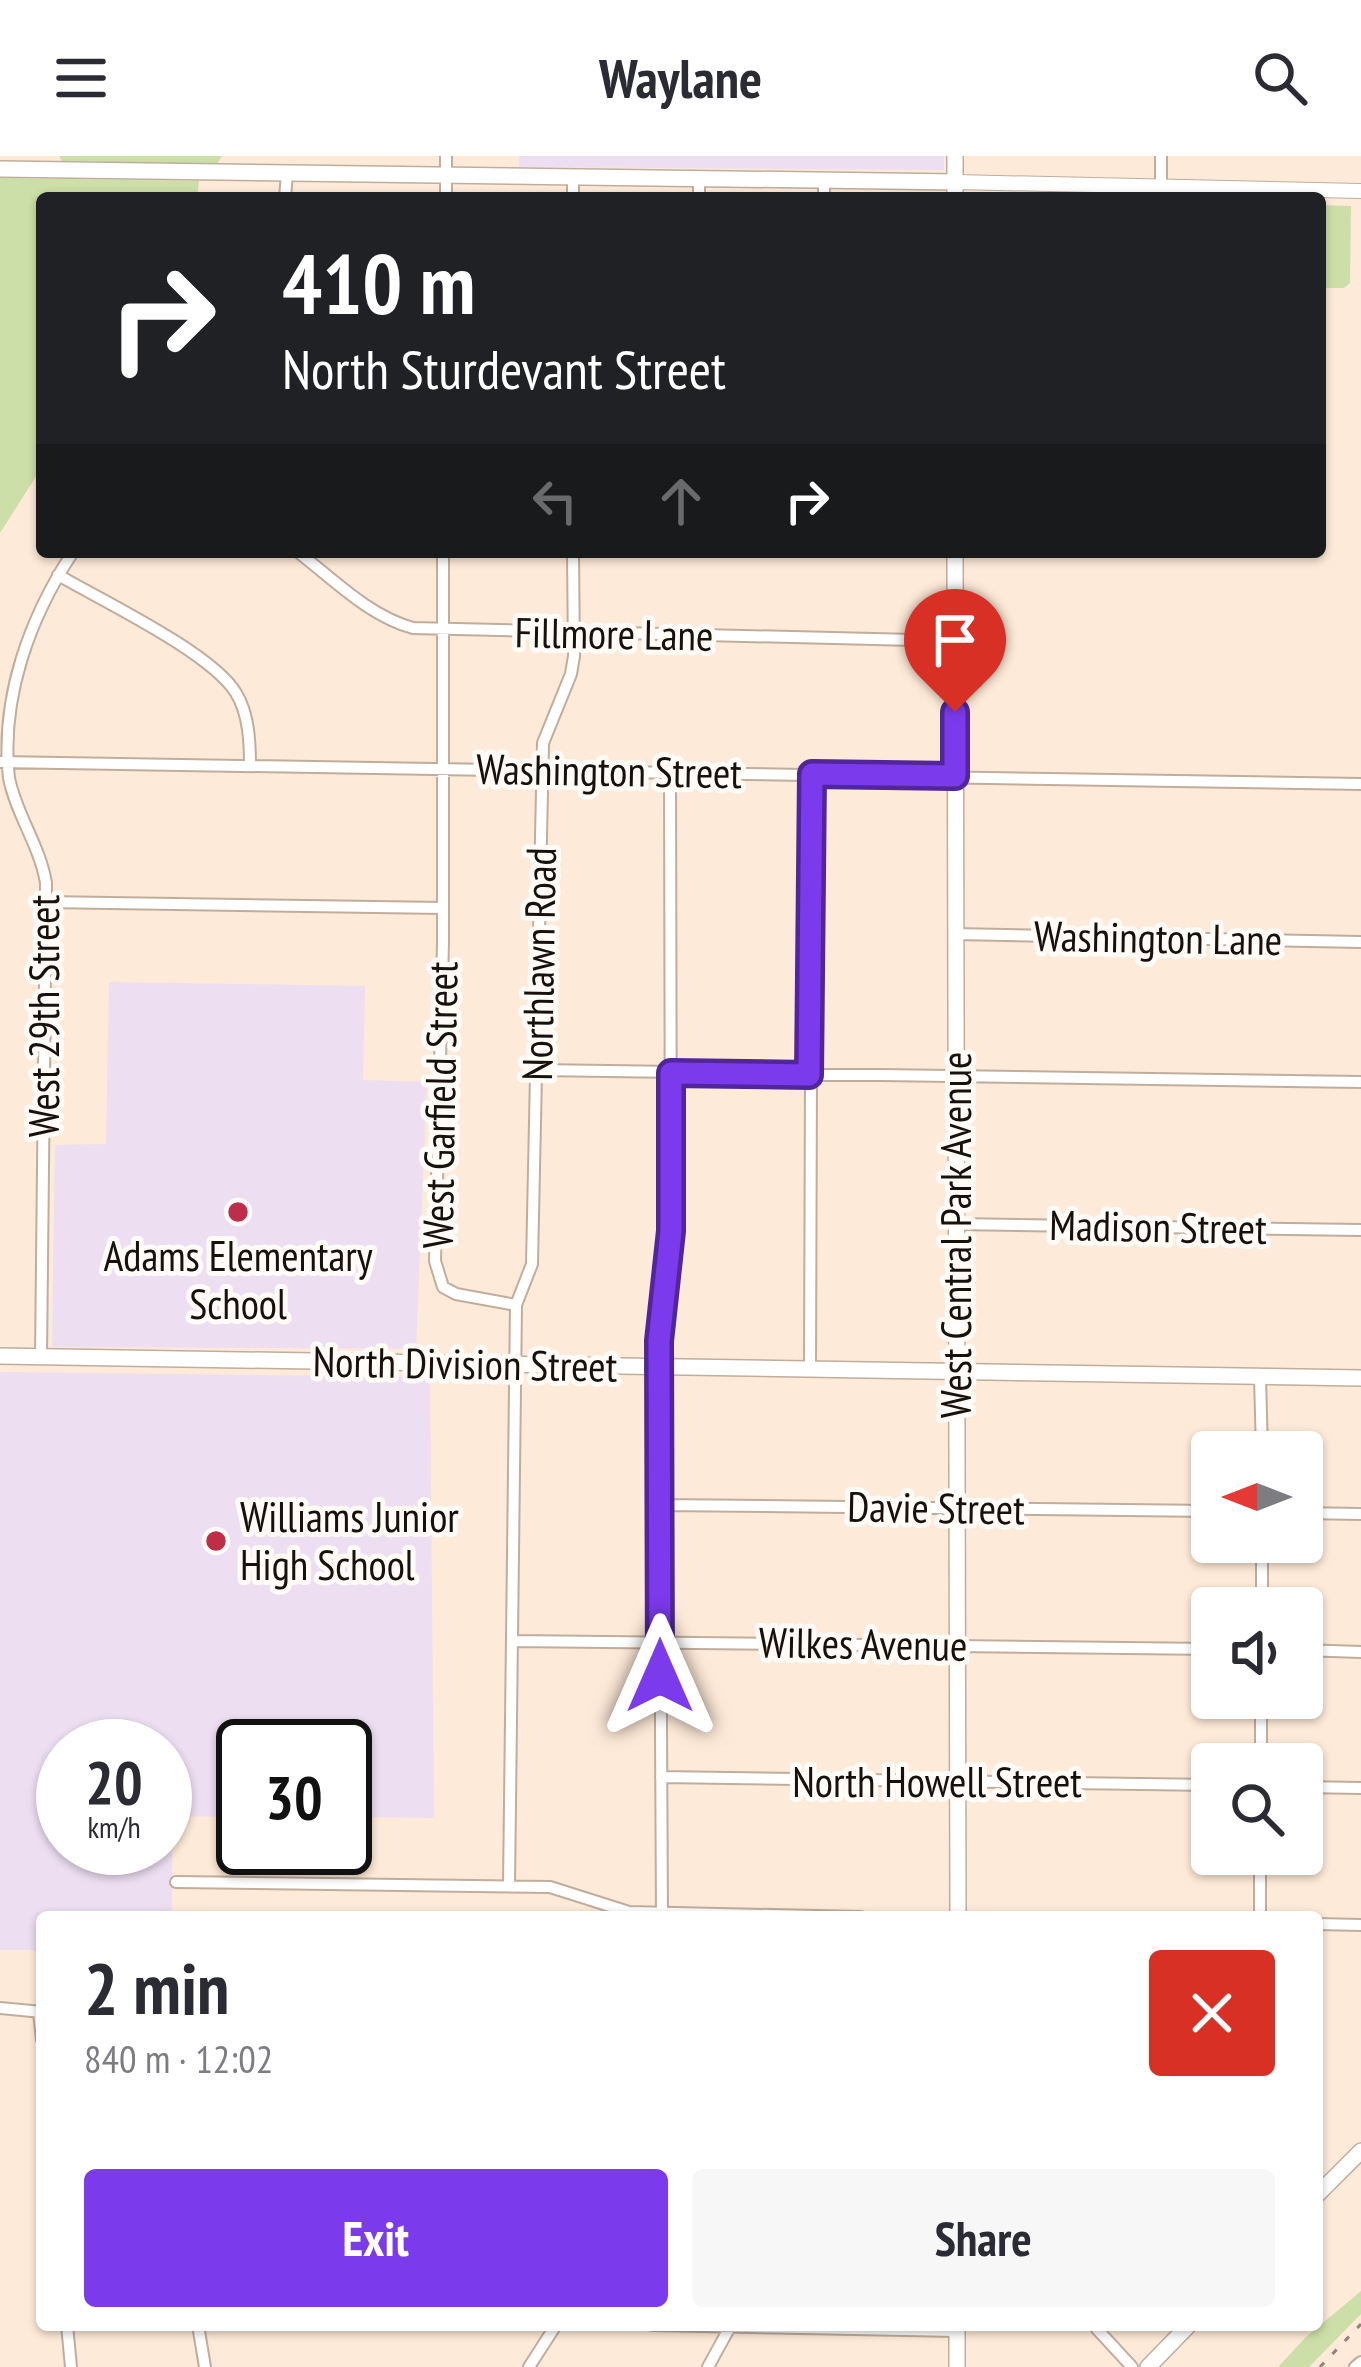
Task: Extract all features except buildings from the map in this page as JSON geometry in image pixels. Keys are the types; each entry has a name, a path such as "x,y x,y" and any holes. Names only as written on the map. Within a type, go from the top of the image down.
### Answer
{"main road":[{"path":"0,169 824,180 955,190 955,156"},
{"name":"West Central Park Avenue","path":"956,558 958,1911"},
{"name":"North Division Street","path":"0,1356 1361,1378"},
{"path":"1323,2189 1361,2151"},
{"path":"957,2331 957,2367"},
{"path":"1148,2367 1184,2331"}],"street":[{"path":"446,156 446,192"},
{"path":"1161,156 1161,186"},
{"path":"285,192 286,173"},
{"path":"573,177 573,192"},
{"path":"699,178 699,192"},
{"path":"824,180 824,192"},
{"path":"955,190 1161,186 1361,191"},
{"name":"West 29th Street","path":"41,1357 43,862 4,762 18,666 32,624 69,558"},
{"name":"Fillmore Lane","path":"306,558 391,622 443,630 955,641"},
{"name":"West Garfield Street","path":"443,558 443,908 435,1182 438,1276 442,1287 456,1294 516,1306"},
{"name":"Northlawn Road","path":"516,1306 532,1264 542,770 546,729 571,674 573,558"},
{"path":"58,574 222,675 242,703 250,766"},
{"name":"Washington Street","path":"4,762 1361,784"},
{"path":"662,1911 660,1368 671,1231 670,772"},
{"path":"810,1371 812,774"},
{"path":"45,902 443,908"},
{"name":"Washington Lane","path":"954,934 1361,942"},
{"path":"537,1070 1361,1082"},
{"name":"Madison Street","path":"955,1224 1361,1230"},
{"path":"509,1886 516,1306"},
{"path":"1260,1377 1261,1431"},
{"name":"Davie Street","path":"661,1505 1191,1511"},
{"path":"1323,1513 1361,1514"},
{"name":"Wilkes Avenue","path":"514,1641 1191,1649"},
{"path":"1323,1651 1361,1652"},
{"name":"North Howell Street","path":"661,1777 1191,1784"},
{"path":"1323,1787 1361,1788"},
{"path":"1260,1911 1261,1875"},
{"path":"176,1882 550,1887 626,1911"},
{"path":"1323,1924 1361,1925"},
{"path":"0,2008 36,2012"},
{"path":"68,2331 71,2367"},
{"path":"200,2331 205,2367"},
{"path":"530,2367 552,2331"},
{"path":"708,2367 728,2331"},
{"path":"1098,2331 1132,2367"}],"shaded area":[{"path":"519,156 944,156 944,170 519,167"},
{"name":"Adams Elementary School","path":"109,982 365,986 363,1080 427,1082 416,1349 52,1347 55,1145 106,1144"},
{"name":"Williams Junior High School","path":"0,1372 430,1377 434,1818 372,1817 372,1719 216,1719 216,1816 192,1817 192,1719 36,1719 36,1875 172,1875 172,1911 36,1911 36,1950 0,1950"}],"green space":[{"path":"59,156 222,156 217,164 62,161"},
{"path":"0,178 199,181 198,192 36,192 36,476 0,533"},
{"path":"1326,205 1351,206 1350,283 1344,288 1326,288"},
{"path":"1361,2291 1361,2314 1309,2367 1278,2367 1313,2331 1323,2331 1323,2323"}],"railway":[{"path":"1320,2367 1361,2324"}],"place":[{"name":"Adams Elementary School","path":"238,1212"},
{"name":"Williams Junior High School","path":"216,1541"}],"route":[{"path":"660,1676 659,1341 671,1231 671,1073 809,1075 812,774 955,776 955,712"}]}
